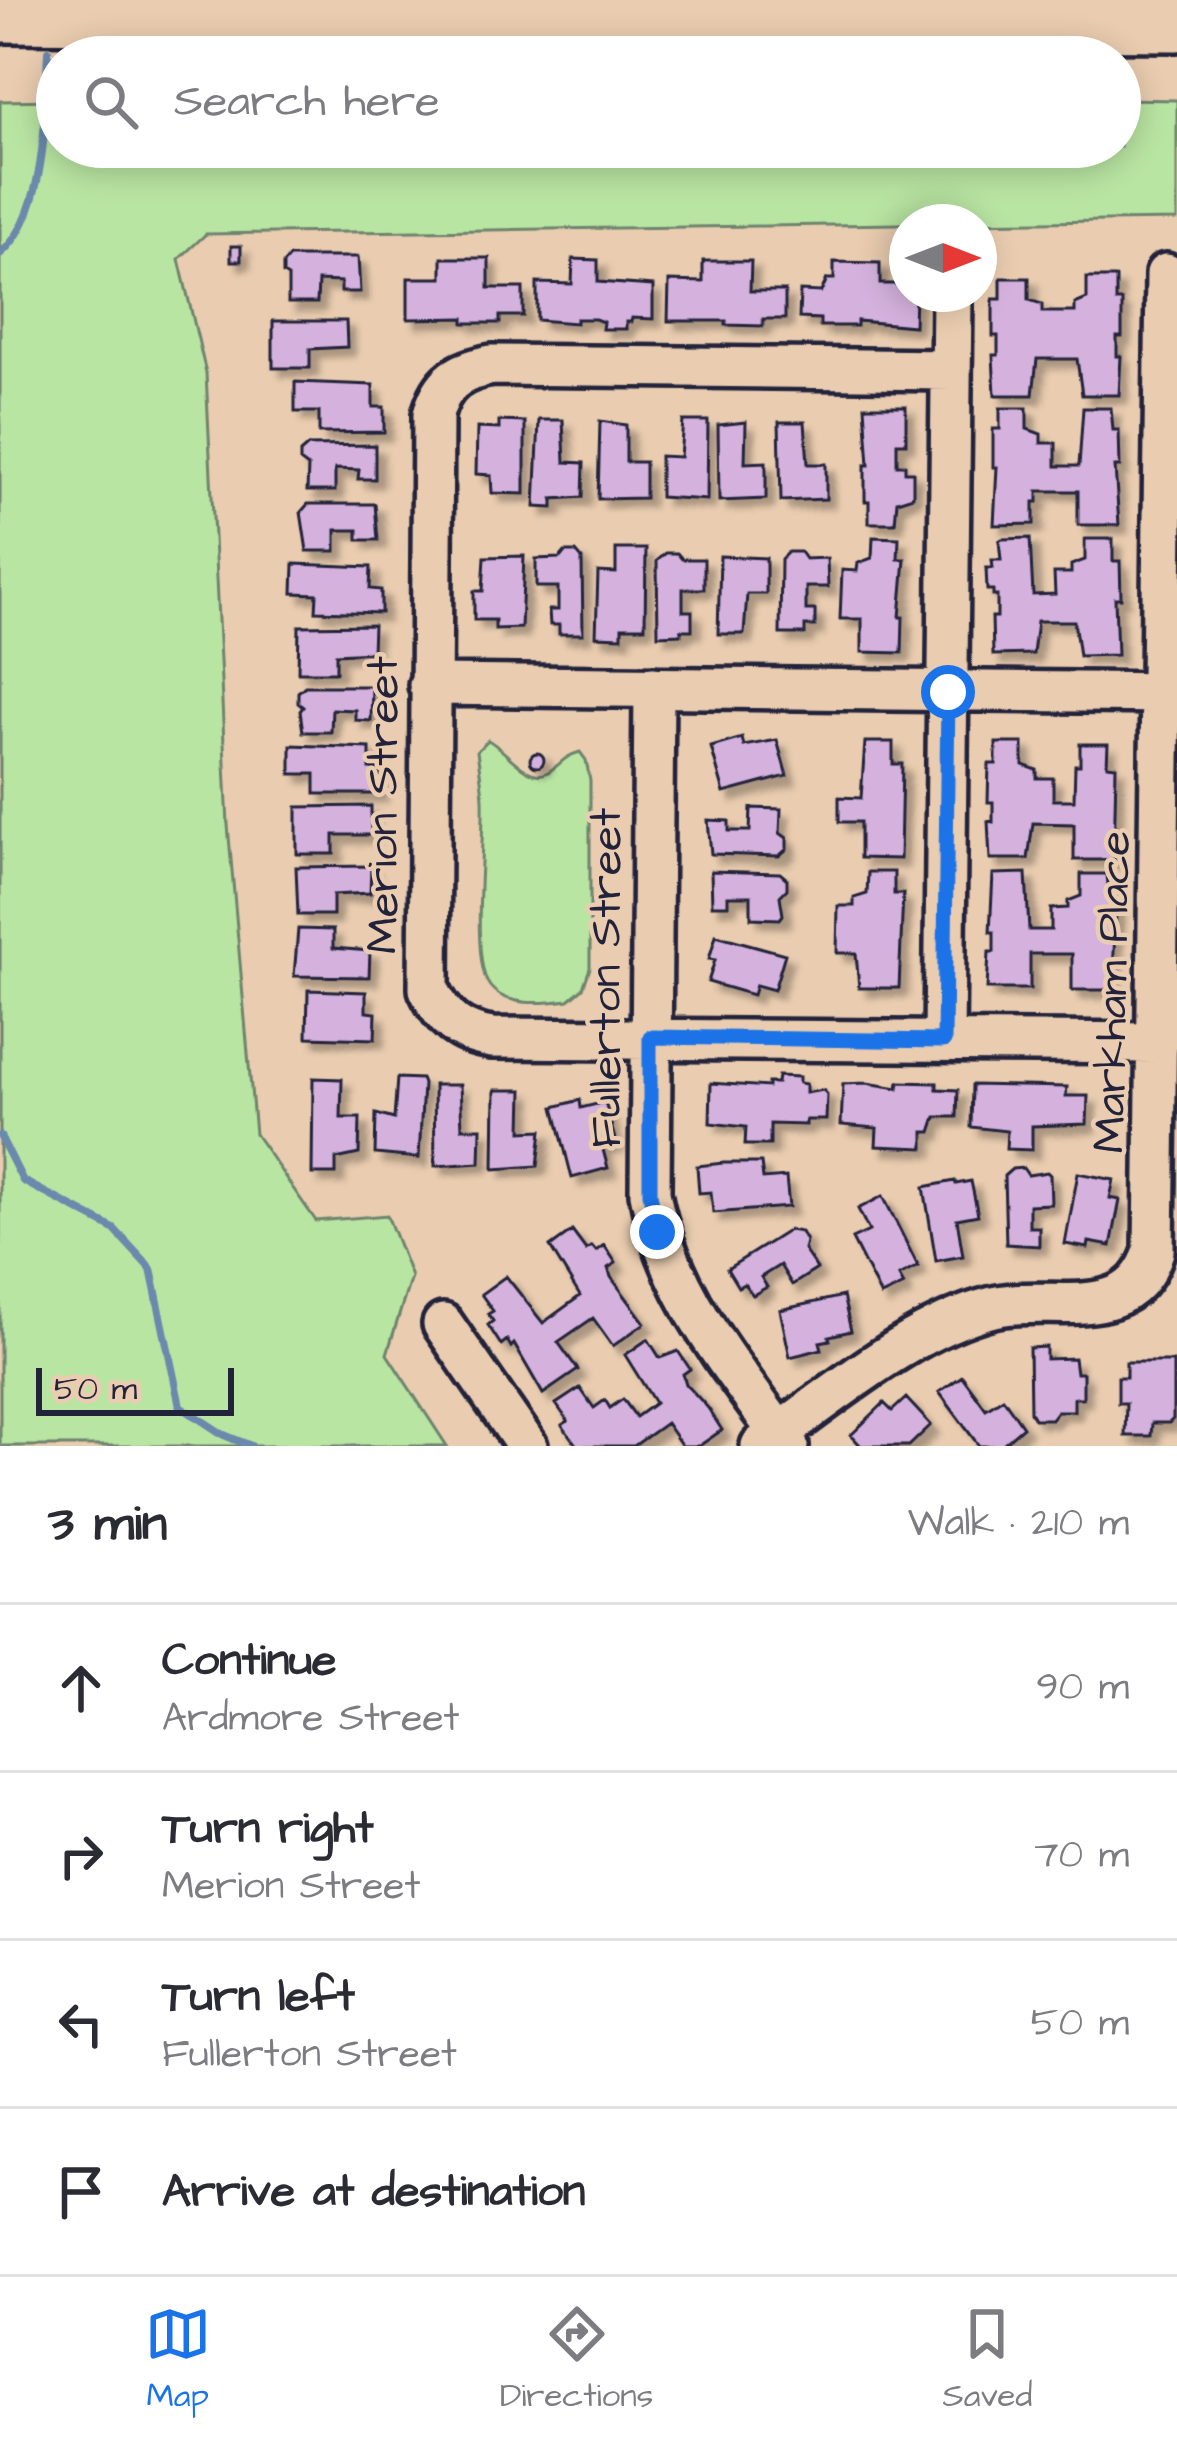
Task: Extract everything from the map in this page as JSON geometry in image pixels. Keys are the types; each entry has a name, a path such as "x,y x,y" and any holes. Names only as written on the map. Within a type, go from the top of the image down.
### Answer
{"highway":[{"path":"0,13 1177,22"}],"street":[{"name":"Markham Place","path":"776,1442 900,1350 949,1323 995,1307 1102,1302 1119,1297 1142,1281 1154,1251 1169,693 1166,274"},
{"path":"944,1041 952,312"},
{"name":"Merion Street","path":"951,370 492,365 466,370 449,381 438,396 434,415 427,974 439,1010 454,1025 492,1038 1157,1043"},
{"path":"430,685 1169,693"},
{"name":"Fullerton Street","path":"654,687 650,1193 670,1270 776,1442"},
{"path":"443,1324 527,1446"}],"green space":[{"path":"1141,99 1177,100 1177,220 997,223 997,204 889,204 889,224 206,234 179,259 206,373 228,825 255,1134 316,1221 387,1215 411,1277 387,1354 447,1446 0,1446 0,101 36,100 36,168 1141,168"},
{"path":"488,740 531,773 546,773 580,752 586,760 590,968 583,988 569,1000 526,1002 505,997 489,985 483,971 479,924 483,798 477,751"}],"building":[{"path":"231,246 241,246 241,261 231,261"},
{"path":"289,257 358,257 360,292 341,292 341,282 318,281 317,303 288,303 283,264"},
{"path":"442,258 489,258 489,288 523,288 523,316 500,316 500,323 408,319 408,278 442,278"},
{"path":"573,259 598,260 598,282 653,286 653,319 632,318 626,329 602,329 603,322 595,319 576,319 576,323 537,320 537,283 572,284"},
{"path":"703,261 751,261 750,291 785,291 785,319 763,319 763,326 668,321 669,281 703,282"},
{"path":"834,262 880,263 880,284 889,284 889,312 914,312 914,326 857,321 857,326 820,326 820,319 799,318 800,291 821,292 827,279 834,279"},
{"path":"1001,278 1029,278 1029,300 1042,304 1042,312 1075,312 1075,304 1087,299 1087,278 1116,278 1116,301 1122,301 1122,337 1117,337 1119,395 1082,395 1077,359 1037,359 1033,395 995,395 993,355 998,355 998,336 993,336 993,312 1001,299"},
{"path":"273,321 346,321 347,347 310,349 310,368 273,368"},
{"path":"295,382 373,385 373,407 384,407 384,432 319,433 319,412 295,412"},
{"path":"865,406 906,406 906,443 897,443 897,465 913,472 913,496 897,501 895,523 869,523"},
{"path":"1000,408 1027,408 1027,429 1041,434 1041,443 1056,443 1056,466 1079,466 1083,408 1111,408 1113,430 1119,430 1120,467 1115,467 1119,525 1078,525 1078,491 1038,491 1034,524 994,525 997,467 993,467 993,429 1000,429"},
{"path":"539,420 563,420 565,462 584,463 583,497 553,499 553,508 535,507"},
{"path":"499,421 525,422 525,494 492,493 491,475 476,474 477,428 499,429"},
{"path":"600,421 626,425 626,462 645,462 645,498 598,499"},
{"path":"683,421 708,421 707,500 660,497 660,456 680,457"},
{"path":"746,422 745,463 766,462 766,499 719,501 718,425"},
{"path":"779,422 805,422 808,464 826,464 826,499 781,501"},
{"path":"375,445 375,479 358,479 359,470 335,469 335,491 307,491 308,467 300,461 300,453 308,446"},
{"path":"308,504 375,504 378,540 358,540 358,530 336,530 336,551 307,551 301,512"},
{"path":"873,537 899,538 898,559 905,559 902,653 862,652 862,619 840,619 842,570 857,571 858,563 872,558"},
{"path":"1030,538 1033,595 1055,594 1054,573 1071,573 1071,565 1085,560 1085,539 1113,539 1113,561 1120,561 1121,598 1115,598 1117,655 1079,656 1074,621 1037,621 1033,654 993,655 997,596 987,590 986,568 993,568 992,560 1001,560 999,541"},
{"path":"616,549 646,549 645,627 622,627 622,637 596,636 598,572 616,573"},
{"path":"565,552 576,552 582,559 583,634 559,634 559,625 550,625 549,610 558,610 558,587 536,587 536,559 560,558"},
{"path":"788,552 800,552 805,559 827,558 828,587 806,587 806,610 815,610 815,626 805,626 805,634 780,634 781,559"},
{"path":"666,553 704,559 704,589 683,589 683,611 692,611 692,630 658,635 657,561"},
{"path":"524,556 521,628 495,629 495,620 474,620 474,591 483,591 485,557"},
{"path":"720,556 766,558 766,594 747,594 744,634 718,634"},
{"path":"294,564 371,567 370,589 381,590 381,613 316,611 317,594 293,593"},
{"path":"373,625 372,652 336,654 336,672 298,672 299,626"},
{"path":"305,686 372,686 371,721 355,720 355,710 332,709 331,732 303,732 298,692"},
{"path":"742,738 744,746 777,740 787,776 724,793 711,747"},
{"path":"865,742 893,742 893,764 902,764 900,859 860,858 860,822 839,822 839,797 861,798"},
{"path":"996,743 1023,743 1023,765 1037,770 1037,778 1053,778 1053,800 1074,800 1080,744 1108,744 1107,765 1116,766 1114,860 1074,860 1074,824 1033,823 1028,859 990,859 989,764 996,764"},
{"path":"291,745 370,748 370,769 379,769 379,794 315,794 315,774 291,774"},
{"path":"537,753 544,760 537,767 530,760"},
{"path":"371,806 371,835 334,835 334,854 297,854 297,807"},
{"path":"751,808 781,809 780,833 787,838 787,849 779,856 711,854 708,820 729,821 729,831 750,831"},
{"path":"371,866 370,893 333,895 333,915 298,915 296,867"},
{"path":"711,871 780,873 787,879 787,889 780,896 783,915 780,919 751,918 751,896 728,896 728,905 712,905"},
{"path":"868,872 894,872 894,894 903,894 899,988 859,988 856,953 837,953 838,906 854,906 854,898 867,894"},
{"path":"1026,873 1029,930 1051,930 1051,909 1068,908 1068,901 1081,896 1081,874 1107,874 1109,896 1117,896 1112,990 1072,990 1072,954 1030,954 1030,989 987,989 989,952 994,952 994,932 990,932 993,874"},
{"path":"298,929 333,930 333,948 370,951 369,977 294,976"},
{"path":"716,935 785,954 774,990 756,985 753,995 708,982"},
{"path":"308,990 366,992 366,1012 376,1013 375,1039 307,1037"},
{"path":"778,1076 799,1077 799,1083 806,1084 806,1093 823,1090 826,1120 770,1124 770,1145 745,1145 746,1127 710,1123 711,1083 768,1087 768,1083 777,1083"},
{"path":"313,1078 342,1079 341,1118 360,1118 359,1154 336,1159 336,1174 312,1174"},
{"path":"397,1078 421,1079 423,1084 419,1158 375,1154 376,1114 394,1119"},
{"path":"899,1082 937,1083 937,1089 958,1090 957,1117 936,1117 931,1132 924,1132 924,1148 876,1146 877,1128 841,1125 843,1084 898,1088"},
{"path":"434,1085 460,1085 462,1128 481,1128 480,1163 435,1166"},
{"path":"972,1085 1067,1087 1066,1096 1088,1096 1087,1124 1032,1126 1032,1150 1006,1149 1007,1131 971,1127"},
{"path":"495,1090 523,1090 522,1131 542,1130 538,1166 494,1169"},
{"path":"580,1100 581,1108 605,1102 616,1143 602,1146 608,1168 572,1178 554,1107"},
{"path":"761,1163 763,1179 786,1177 789,1207 713,1213 711,1192 699,1193 697,1166"},
{"path":"1023,1168 1028,1175 1050,1175 1051,1204 1029,1205 1029,1227 1039,1227 1039,1246 1006,1244 1004,1176"},
{"path":"1078,1173 1114,1180 1110,1198 1120,1200 1111,1246 1065,1244"},
{"path":"971,1181 978,1215 957,1219 963,1256 936,1261 924,1187"},
{"path":"883,1196 918,1266 899,1276 904,1285 881,1296 852,1239 869,1231 858,1209"},
{"path":"789,1230 801,1232 804,1250 817,1269 792,1285 780,1265 761,1277 767,1287 753,1295 744,1284 738,1287 727,1269"},
{"path":"572,1231 586,1250 592,1246 596,1251 604,1245 616,1263 608,1268 611,1277 645,1323 613,1346 593,1318 558,1342 578,1370 543,1394 514,1344 511,1347 507,1340 501,1345 488,1325 493,1321 488,1314 493,1311 481,1294 506,1276 543,1323 580,1296 550,1247"},
{"path":"843,1296 851,1331 829,1336 830,1340 820,1342 822,1349 790,1357 780,1310"},
{"path":"648,1339 660,1358 678,1351 690,1369 683,1374 686,1384 722,1430 699,1446 682,1446 666,1423 634,1446 577,1446 562,1425 568,1421 556,1404 580,1388 594,1408 605,1400 610,1408 623,1399 636,1417 655,1403 625,1355"},
{"path":"1046,1347 1046,1359 1074,1358 1076,1373 1083,1373 1083,1398 1074,1398 1074,1411 1034,1419 1029,1348"},
{"path":"1126,1362 1173,1362 1173,1419 1152,1423 1151,1436 1125,1436 1126,1403 1118,1403 1118,1377 1126,1377"},
{"path":"962,1376 986,1409 1003,1398 1023,1427 1006,1446 979,1446 939,1392"},
{"path":"906,1398 931,1425 909,1446 861,1446 851,1435 884,1403 892,1411"}],"waterway":[{"path":"0,254 27,214 39,168"},
{"path":"0,1136 23,1181 114,1229 151,1269 180,1406 224,1435 251,1446"}],"route":[{"path":"657,1232 650,1193 650,1037 944,1041 948,692"}]}
